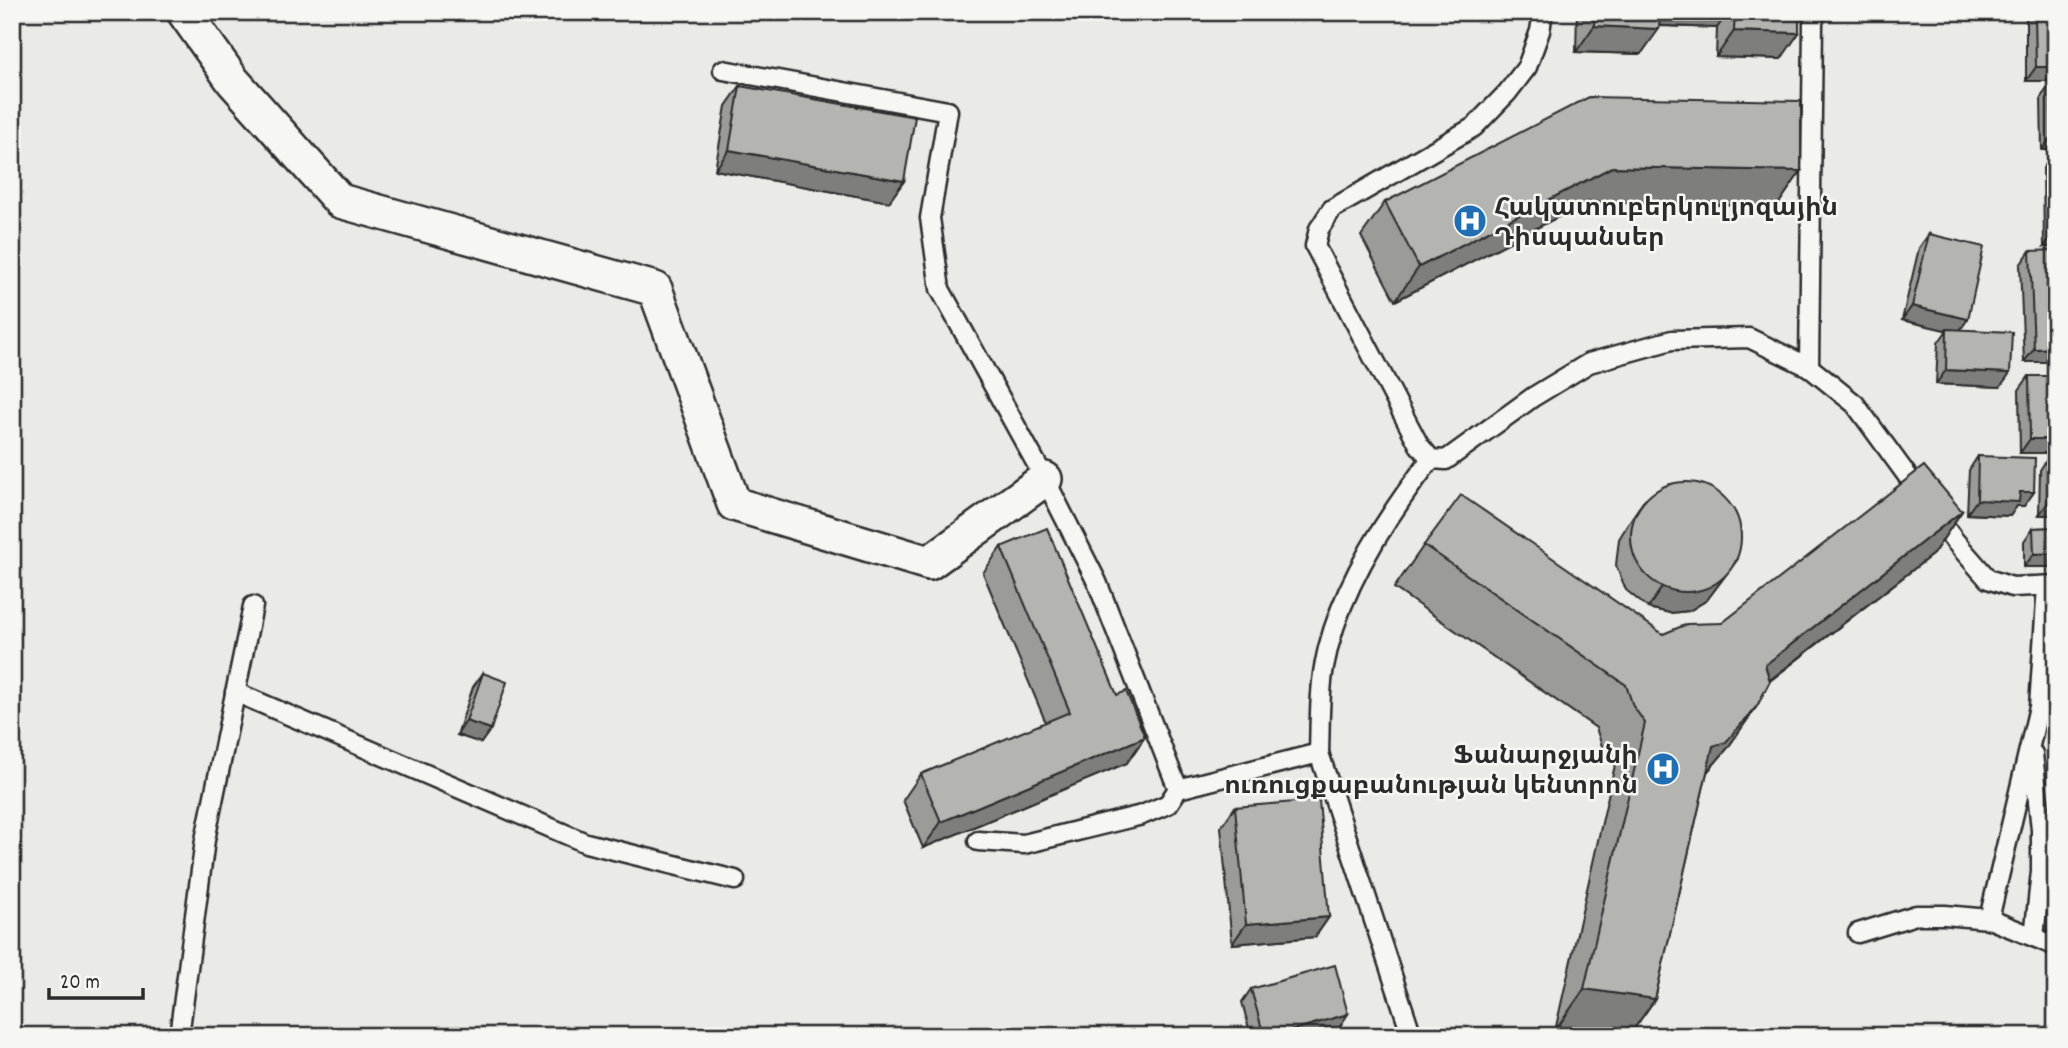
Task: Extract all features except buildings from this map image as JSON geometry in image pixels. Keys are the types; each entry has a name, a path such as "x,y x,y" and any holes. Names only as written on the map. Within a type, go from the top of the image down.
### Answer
{"street":[{"path":"184,12 233,81 340,201 655,289 734,504 929,563 1045,479"}],"lane":[{"path":"1543,12 1540,31 1527,67 1507,93 1474,127 1332,209 1319,229 1315,246 1419,445 1431,458 1446,460 1533,397 1589,363 1672,340 1749,338 1809,367 1855,404 1954,540 1988,579 2012,587 2051,586 2039,708 1989,919"},
{"path":"1809,367 1813,22 1817,12"},
{"path":"723,70 948,111 930,218 940,289 1045,479 1097,582 1178,789"},
{"path":"1412,1036 1319,753 1324,667 1336,622 1378,537 1403,495 1431,458"},
{"path":"179,1036 205,840 253,606"},
{"path":"235,692 586,843 735,880"},
{"path":"2032,740 2041,829 2041,871 2034,937"},
{"path":"978,841 1024,844 1142,815 1168,804 1178,789 1319,753"},
{"path":"1858,933 1916,915 1989,919 2056,946"}],"place":[{"name":"Հակատուբերկուլյոզային Դիսպանսեր","path":"1470,221"},
{"name":"Ֆանարջյանի ուռուցքաբանության կենտրոն","path":"1663,769"}]}
